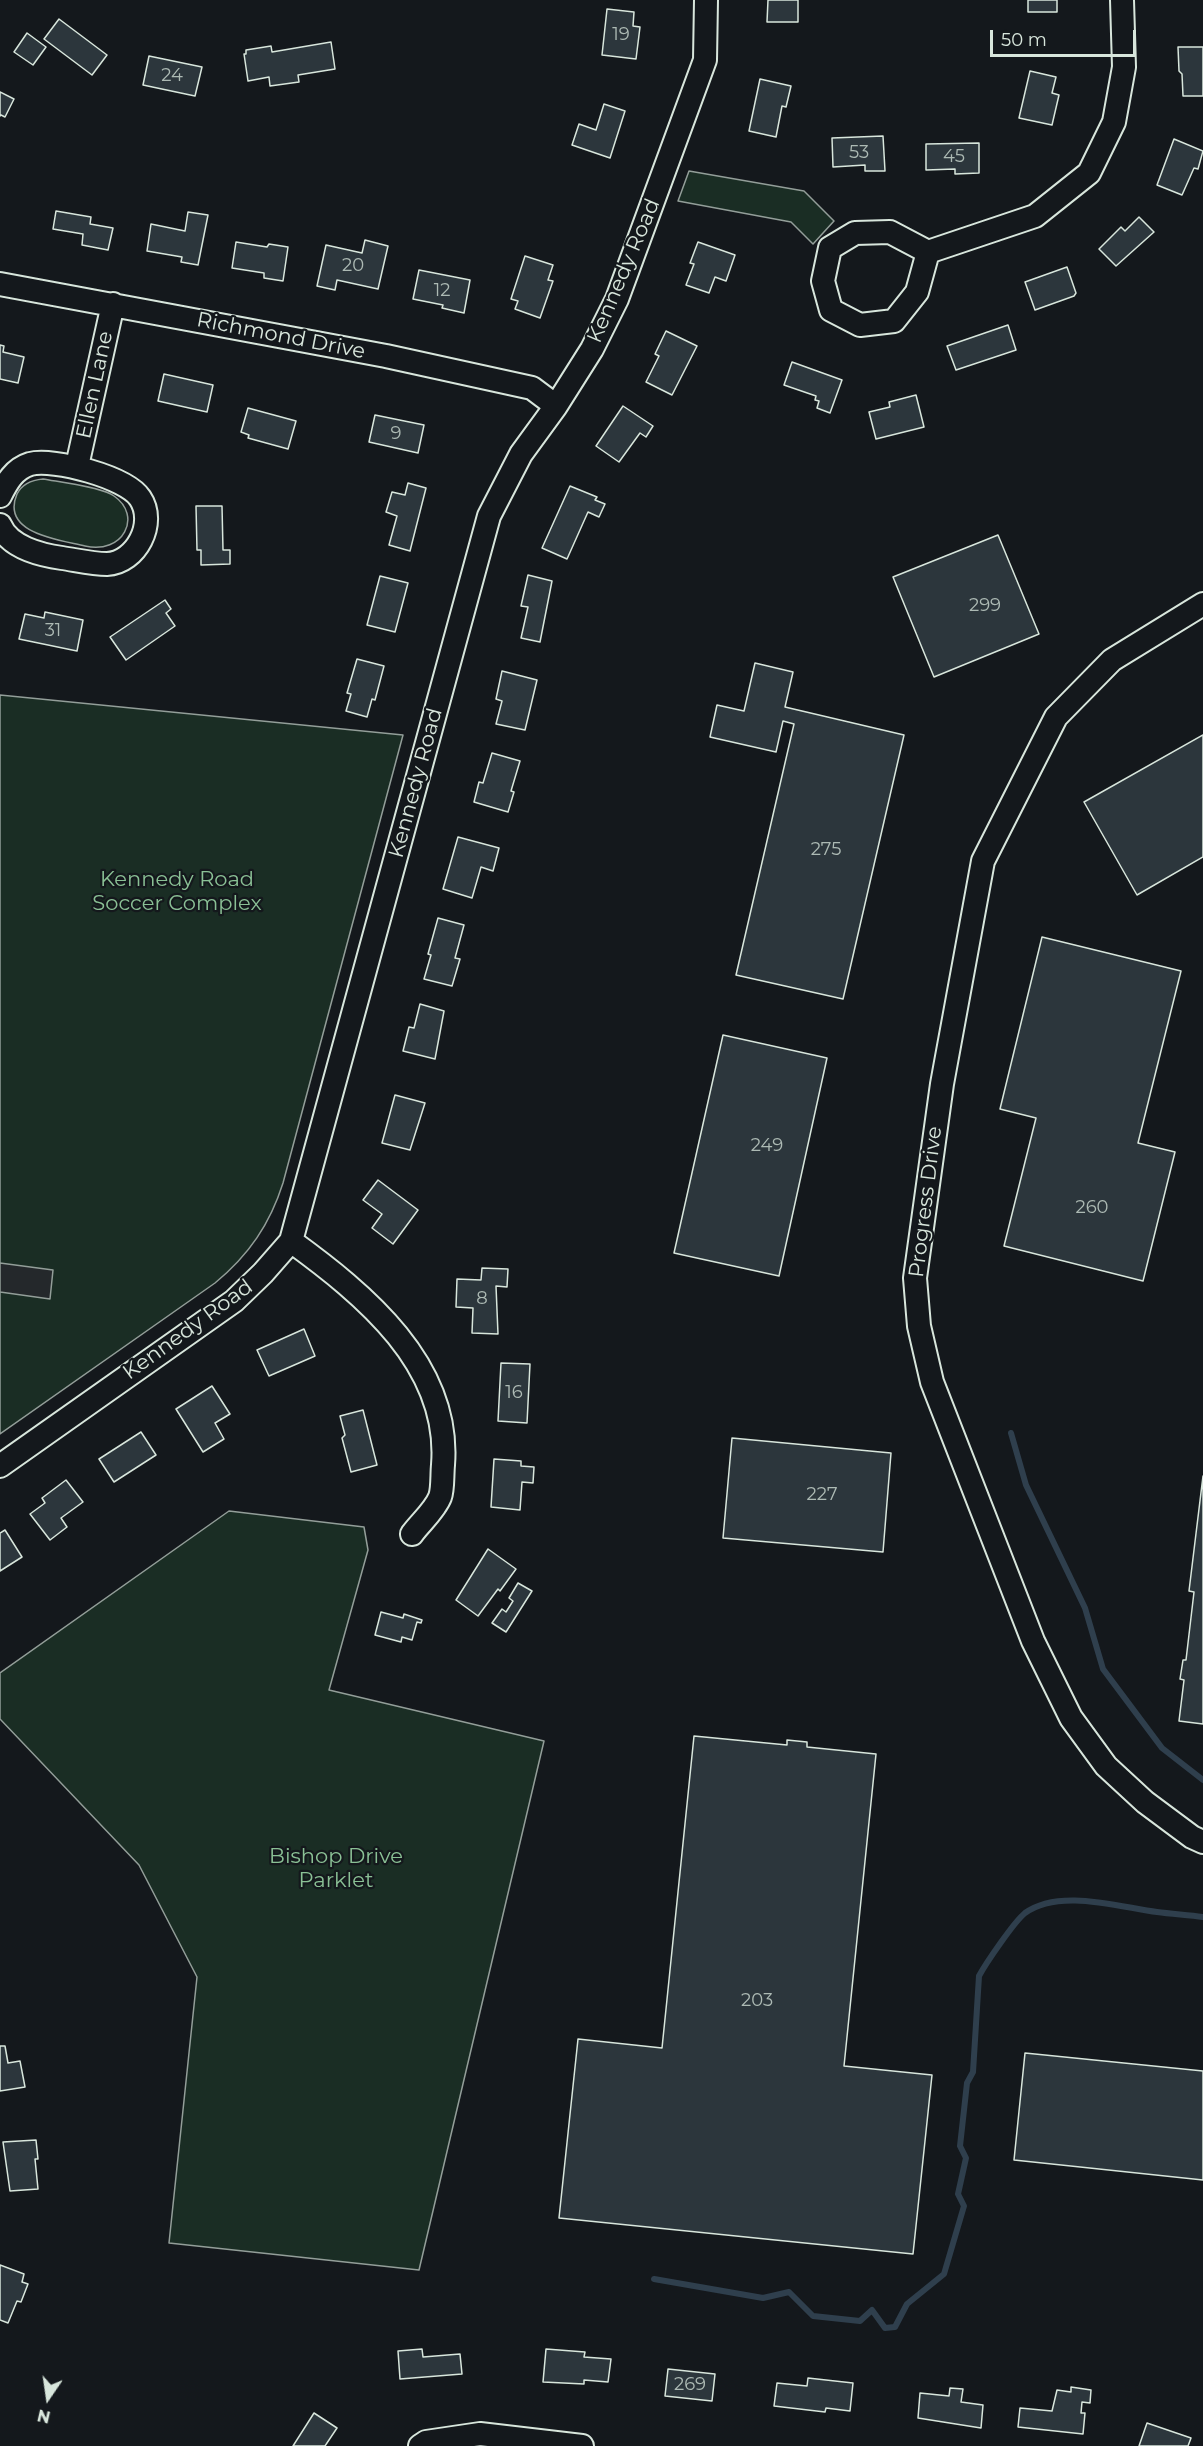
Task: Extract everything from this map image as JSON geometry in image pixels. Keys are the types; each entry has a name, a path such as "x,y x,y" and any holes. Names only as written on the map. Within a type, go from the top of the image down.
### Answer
{"street":[{"name":"Kennedy Road","path":"0,1466 234,1301 291,1241 489,516 521,454 556,406 592,349 617,299 705,60 706,0"},
{"path":"928,252 917,292 894,321 860,325 831,310 823,281 830,248 855,233 890,232 928,252 1035,216 1089,173 1114,122 1124,67 1122,0"},
{"name":"Richmond Drive","path":"0,284 386,356 531,388 556,406"},
{"name":"Ellen Lane","path":"77,466 113,304"},
{"name":"Ellen Lane","path":"0,496 15,472 32,464 77,466 121,483 140,498 146,516 144,534 134,551 124,560 108,564 52,557 15,544 0,525"},
{"name":"Progress Drive","path":"1203,604 1112,660 1056,717 982,861 942,1084 915,1278 919,1326 932,1382 1033,1641 1071,1718 1106,1766 1145,1802 1192,1837 1203,1842"},
{"path":"291,1241 320,1263 388,1323 416,1360 439,1408 444,1453 440,1497 412,1534"},
{"path":"420,2446 426,2442 480,2434 582,2446"}],"green space":[{"path":"689,171 804,191 834,221 813,244 791,222 678,201"},
{"path":"43,479 90,487 114,496 123,504 127,514 128,523 125,532 110,545 98,547 48,537 25,526 17,518 14,507 17,494 28,483"},
{"name":"Kennedy Road Soccer Complex","path":"0,695 403,735 283,1183 265,1225 248,1250 215,1283 0,1434"},
{"name":"Bishop Drive Parklet","path":"229,1511 364,1527 368,1550 329,1690 544,1741 419,2270 169,2243 197,1977 139,1865 0,1719 0,1673"}],"shaded area":[{"path":"0,1263 53,1270 50,1299 0,1292"}],"building":[{"path":"768,0 798,0 798,22 767,22"},
{"path":"1028,0 1057,0 1057,12 1028,12"},
{"path":"607,9 634,12 633,26 640,27 636,59 602,55"},
{"path":"59,19 107,55 92,75 44,39"},
{"path":"27,33 46,47 33,65 14,52"},
{"path":"331,42 335,69 298,75 299,82 270,86 269,77 248,81 244,54 246,50 271,46 272,52"},
{"path":"1178,47 1203,47 1203,96 1183,96"},
{"path":"149,56 202,67 195,96 143,85"},
{"path":"1030,71 1056,77 1052,93 1059,95 1052,125 1019,118"},
{"path":"760,79 791,86 786,107 782,106 776,137 749,131"},
{"path":"0,92 14,99 5,117 0,116"},
{"path":"604,104 625,111 610,158 572,145 579,124 596,130"},
{"path":"883,136 885,171 865,171 865,165 833,167 832,138"},
{"path":"1174,139 1203,151 1198,169 1194,168 1182,195 1157,185"},
{"path":"979,143 979,173 955,174 955,169 926,170 926,144"},
{"path":"56,211 91,217 90,224 113,228 108,250 82,245 83,234 53,229"},
{"path":"188,212 208,215 198,265 181,262 182,257 147,251 151,224 185,231"},
{"path":"1139,217 1154,232 1116,266 1099,249 1121,227 1125,231"},
{"path":"365,240 388,246 378,289 337,280 335,290 317,286 326,245 362,253"},
{"path":"236,242 267,247 269,244 288,247 283,281 264,278 264,273 232,268"},
{"path":"698,242 735,255 726,281 715,277 709,293 686,285 694,264 690,263"},
{"path":"525,256 553,265 548,280 553,281 540,318 515,309 518,301 511,299"},
{"path":"1067,267 1076,293 1074,296 1035,310 1025,282"},
{"path":"419,270 470,280 464,313 442,308 443,305 413,299"},
{"path":"1008,325 1016,350 956,370 947,346"},
{"path":"666,331 697,346 672,395 646,382 659,356 655,354"},
{"path":"0,345 4,346 3,352 24,357 18,383 0,379"},
{"path":"792,362 842,380 830,413 817,408 819,401 815,400 816,396 784,385"},
{"path":"164,374 213,385 207,412 158,401"},
{"path":"916,395 924,427 876,439 869,412 890,407 889,402"},
{"path":"623,406 653,426 646,437 640,433 619,462 596,446"},
{"path":"248,408 296,421 288,449 248,438 249,435 241,432"},
{"path":"375,415 424,425 418,453 369,442"},
{"path":"408,483 426,488 410,551 389,545 397,516 386,512 392,492 405,495"},
{"path":"570,486 597,497 595,500 605,504 599,517 588,512 567,559 542,548"},
{"path":"196,506 222,506 223,550 230,550 230,564 201,565 201,550 197,550"},
{"path":"998,535 1039,634 934,677 893,577"},
{"path":"528,575 552,581 540,642 521,638 528,607 521,606"},
{"path":"380,576 408,583 395,632 367,625"},
{"path":"165,600 171,609 166,613 175,626 126,660 110,637"},
{"path":"45,612 83,620 77,651 19,639 25,614 44,618"},
{"path":"357,659 384,666 375,700 372,699 367,717 346,711 351,694 347,693"},
{"path":"755,663 793,672 785,707 904,735 843,999 736,975 794,724 783,721 776,752 710,737 717,705 744,711"},
{"path":"502,671 537,680 525,730 496,724 502,701 496,699"},
{"path":"1203,735 1203,857 1137,895 1084,802"},
{"path":"492,753 520,761 511,791 514,792 508,812 474,802 479,782 483,783"},
{"path":"458,837 499,848 493,871 481,867 472,898 443,889"},
{"path":"438,918 464,925 455,958 460,959 452,986 424,979"},
{"path":"1042,937 1181,971 1138,1143 1175,1152 1143,1281 1004,1246 1036,1118 1000,1109"},
{"path":"420,1004 444,1011 435,1059 403,1051 409,1027 414,1028"},
{"path":"723,1035 827,1058 779,1276 674,1253"},
{"path":"395,1095 425,1103 410,1150 382,1143"},
{"path":"378,1180 418,1210 393,1244 372,1228 382,1214 363,1200"},
{"path":"482,1268 508,1269 507,1287 496,1286 498,1334 472,1333 473,1308 456,1307 457,1279 481,1280"},
{"path":"304,1329 315,1356 269,1376 257,1350"},
{"path":"501,1363 530,1364 527,1423 498,1421"},
{"path":"212,1386 230,1414 215,1423 224,1439 203,1452 176,1409"},
{"path":"363,1410 377,1465 351,1472 342,1438 345,1435 340,1416"},
{"path":"141,1432 156,1455 114,1482 99,1459"},
{"path":"732,1438 891,1453 883,1552 723,1538"},
{"path":"494,1459 521,1461 521,1466 534,1467 533,1483 522,1482 520,1510 491,1507"},
{"path":"1203,1476 1203,1724 1179,1721 1184,1680 1180,1679 1183,1660 1186,1660 1194,1592 1189,1591"},
{"path":"66,1480 83,1502 61,1518 67,1527 50,1540 30,1514 45,1503 42,1498"},
{"path":"5,1530 22,1557 0,1571 0,1533"},
{"path":"488,1549 516,1569 478,1616 456,1600"},
{"path":"518,1583 532,1591 506,1632 492,1623 502,1609 506,1612 513,1601 509,1598"},
{"path":"381,1612 403,1618 404,1614 422,1620 421,1623 417,1622 412,1640 402,1637 401,1642 375,1635"},
{"path":"694,1736 787,1745 787,1740 807,1742 807,1747 876,1754 844,2066 932,2075 913,2254 559,2218 578,2039 662,2048"},
{"path":"0,2046 5,2046 8,2063 20,2061 25,2087 0,2091"},
{"path":"1025,2053 1203,2071 1203,2180 1014,2160"},
{"path":"36,2140 38,2189 10,2191 3,2142"},
{"path":"0,2265 24,2274 22,2282 28,2284 21,2302 17,2301 8,2323 0,2320"},
{"path":"422,2349 423,2357 460,2354 462,2374 400,2379 398,2351"},
{"path":"546,2349 585,2352 584,2357 611,2359 608,2382 584,2380 584,2384 543,2382"},
{"path":"668,2369 715,2374 712,2401 665,2396"},
{"path":"808,2378 853,2383 850,2411 826,2408 825,2412 774,2406 777,2383 807,2386"},
{"path":"1071,2387 1091,2390 1090,2403 1082,2402 1081,2413 1085,2413 1083,2434 1018,2427 1020,2408 1052,2411 1057,2390 1071,2392"},
{"path":"950,2388 963,2389 961,2402 983,2405 981,2428 918,2418 920,2393 949,2396"},
{"path":"314,2413 337,2428 325,2446 293,2446"},
{"path":"1147,2423 1191,2438 1188,2446 1139,2446"}],"waterway":[{"path":"1011,1433 1026,1485 1085,1608 1103,1669 1162,1748 1203,1780"},
{"path":"654,2279 763,2298 789,2292 813,2316 860,2321 872,2310 885,2328 895,2327 907,2304 944,2274 964,2206 958,2194 966,2158 960,2146 967,2083 973,2072 979,1976 1007,1933 1025,1913 1039,1906 1072,1900 1203,1917"}]}
